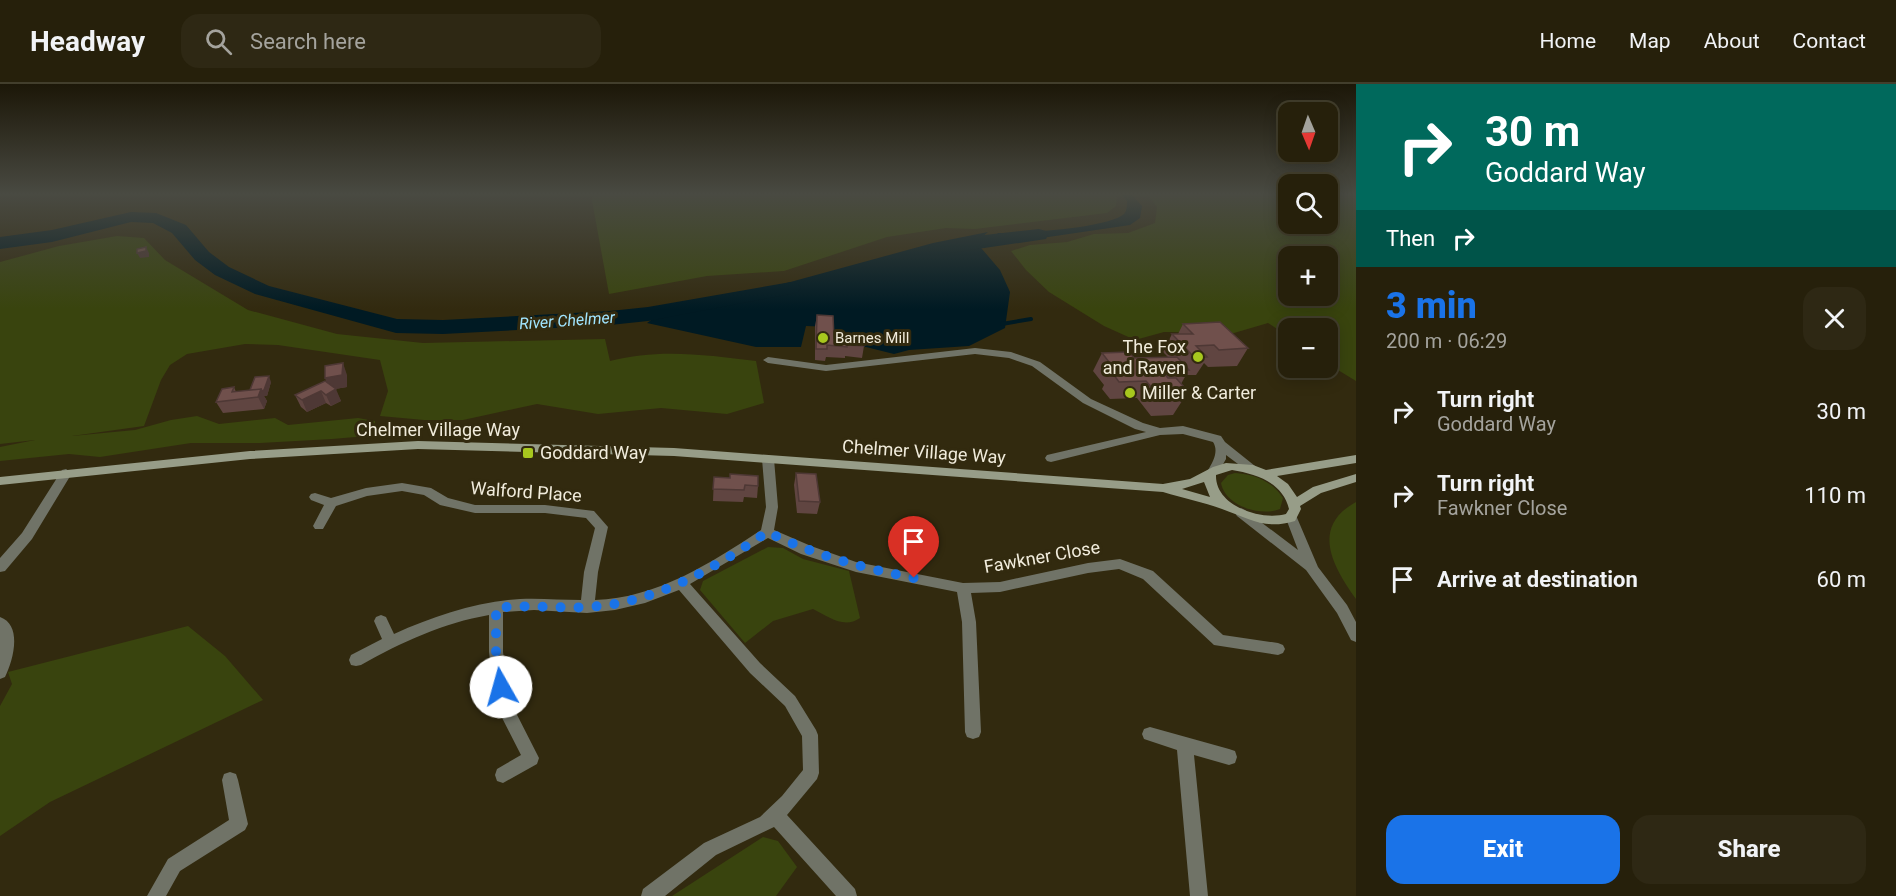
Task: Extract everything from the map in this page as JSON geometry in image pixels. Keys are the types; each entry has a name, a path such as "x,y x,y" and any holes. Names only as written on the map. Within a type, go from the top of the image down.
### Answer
{"street":[{"path":"768,360 826,368 975,351 1011,355 1036,364 1087,401 1115,416 1160,432"},
{"path":"1051,458 1160,432 1184,430 1216,439 1221,445 1260,472 1286,487 1296,502 1291,516 1312,569"},
{"name":"Chelmer Village Way","path":"0,481 250,455 418,445 674,452 1163,488 1270,520 1291,516"},
{"path":"1212,472 1220,459 1221,445"},
{"path":"356,660 390,641 453,617 521,605 587,607 631,602 681,583 767,532 772,507 768,459"},
{"name":"Chelmer Village Way","path":"1163,488 1194,482 1212,472 1231,466 1260,472 1356,459"},
{"name":"Chelmer Village Way","path":"1212,472 1208,481 1211,489 1228,506"},
{"path":"0,567 27,536 66,473"},
{"path":"1296,502 1317,490 1356,478"},
{"name":"Walford Place","path":"331,503 366,492 402,487 427,491 444,502 475,509 545,509 590,514 602,527 591,572 587,607"},
{"path":"315,497 331,503 319,526"},
{"path":"1241,513 1312,569 1342,609 1356,636"},
{"name":"Fawkner Close","path":"767,532 806,550 856,567 963,588 1000,587 1088,568 1120,564 1148,575 1219,641 1278,649"},
{"path":"650,896 710,849 766,823 788,802 811,773 810,735 790,700 755,668 681,583"},
{"name":"Fawkner Close","path":"963,588 969,622 973,732"},
{"path":"496,608 496,652 503,704 531,758 503,775"},
{"path":"381,621 390,641"},
{"path":"0,623 7,632 5,662 0,672"},
{"path":"1150,734 1229,757"},
{"path":"1185,745 1199,896"},
{"path":"156,896 174,865 239,824 230,780"},
{"path":"775,815 848,896"}],"green space":[{"path":"598,233 914,233 887,237 784,271 707,276 609,294"},
{"path":"1356,233 1356,381 1338,370 1338,318 1278,318 1278,330 1268,323 1234,333 1164,332 1135,340 1104,326 1049,292 1026,270 1011,251 1030,245 1067,242 1094,234"},
{"path":"117,236 144,238 165,260 248,310 337,334 423,343 605,339 610,361 665,354 756,361 764,403 727,414 661,408 598,414 537,404 463,420 424,420 380,416 388,391 380,360 278,345 245,344 187,354 170,365 161,380 144,426 72,436 135,430 171,420 197,416 219,424 275,418 288,425 358,418 375,421 375,430 367,436 332,439 260,443 191,443 100,457 69,454 0,461 0,447 35,440 0,444 0,262 59,246"},
{"path":"1235,473 1256,477 1274,487 1283,498 1280,509 1263,512 1245,508 1229,498 1221,483 1228,475"},
{"path":"1356,502 1356,599 1334,561 1330,548 1330,535 1333,523 1342,512"},
{"path":"768,547 783,548 803,559 849,571 860,618 842,622 813,609 773,621 745,643 700,590 703,581"},
{"path":"188,626 225,656 263,700 50,802 0,836 0,706 12,684 8,672"},
{"path":"763,837 778,841 797,867 776,896 672,896"}],"water":[{"path":"987,233 976,242 1000,270 1010,292 1005,328 969,346 909,350 894,354 866,347 832,349 832,327 806,326 801,347 756,347 647,323 664,311 737,299 756,294 754,292 933,243"},
{"path":"997,233 1000,233 1077,233 1008,243"}],"building":[{"path":"146,247 146,251 137,253 137,249"},
{"path":"817,315 833,316 834,338 864,340 864,346 827,345 827,349 816,349"},
{"path":"1220,322 1248,348 1219,350 1214,345 1196,346 1207,357 1195,358 1172,334 1193,334 1183,324"},
{"path":"1129,352 1134,358 1177,357 1189,370 1162,371 1168,378 1176,378 1184,387 1175,387 1184,398 1161,398 1146,381 1119,382 1111,371 1116,371 1102,353"},
{"path":"343,363 342,375 325,378 325,366"},
{"path":"269,376 264,390 250,390 255,377"},
{"path":"325,381 336,389 326,395 321,391 302,400 295,395"},
{"path":"234,387 232,392 261,389 258,397 216,402 222,389"},
{"path":"796,473 816,474 820,502 799,501"},
{"path":"730,474 758,476 758,486 745,485 744,490 713,489 714,477 730,478"}],"waterway":[{"name":"River Chelmer","path":"0,243 65,233"},
{"name":"River Chelmer","path":"182,233 202,256 222,271 262,290 396,326 443,327 610,318 648,314 791,288"},
{"name":"River Chelmer","path":"937,249 1039,235"},
{"name":"River Chelmer","path":"651,315 648,314 661,317"},
{"path":"1002,324 1031,319"}],"place":[{"name":"Barnes Mill","path":"823,338"},
{"name":"The Fox and Raven","path":"1198,357"},
{"name":"Miller & Carter","path":"1130,393"},
{"name":"Goddard Way","path":"528,453"}],"route":[{"path":"501,687 496,652 496,608 521,605 587,607 631,602 681,583 767,532 806,550 856,567 914,578"}]}
